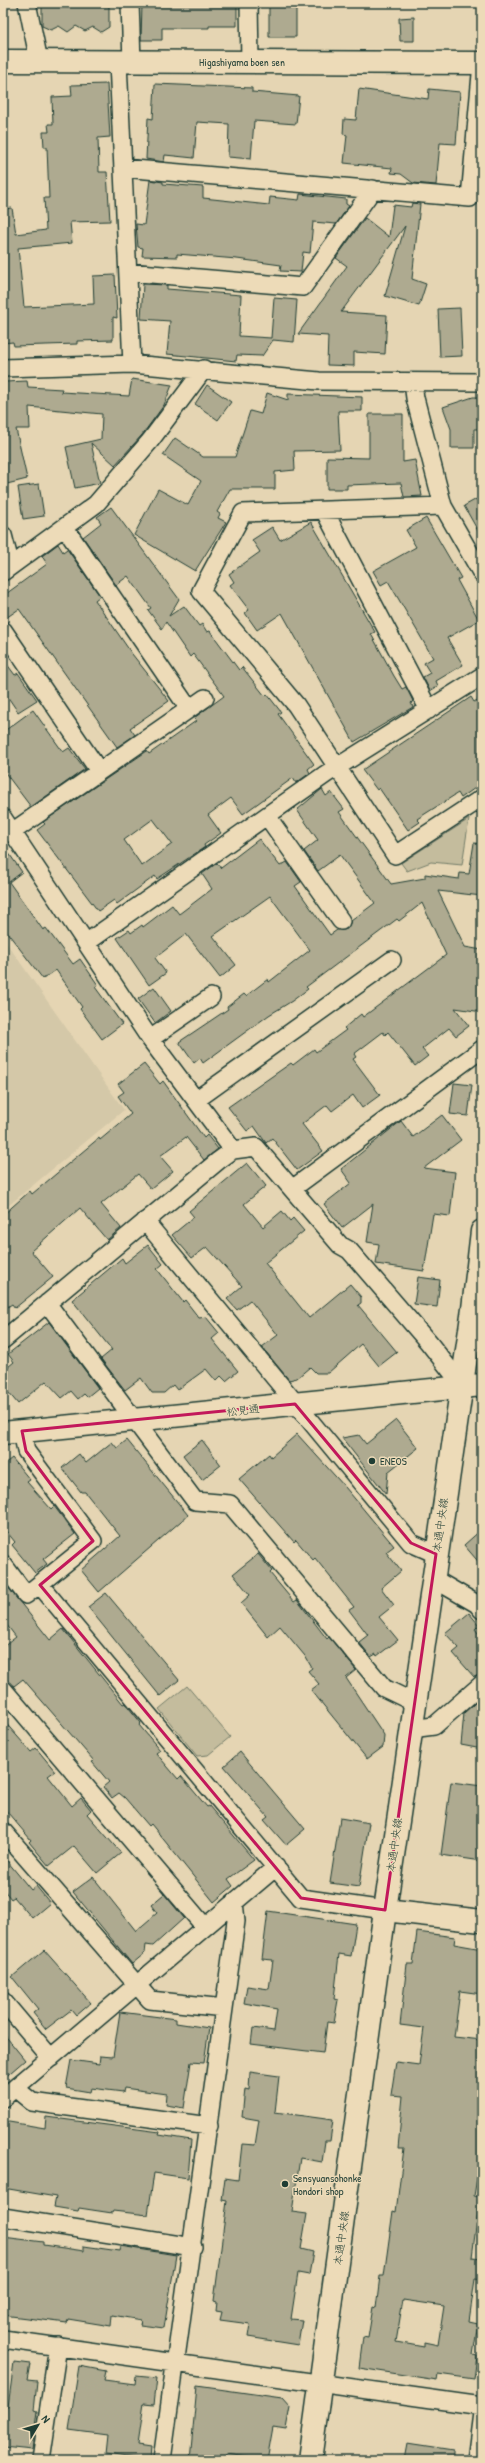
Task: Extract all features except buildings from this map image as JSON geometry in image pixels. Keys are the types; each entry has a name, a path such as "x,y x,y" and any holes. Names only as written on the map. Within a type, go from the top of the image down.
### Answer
{"street":[{"path":"27,3 39,61"},
{"path":"130,3 125,62 123,168 132,364"},
{"path":"249,3 250,62"},
{"name":"Higashiyama boen sen","path":"3,61 482,63"},
{"path":"123,168 470,198 482,63"},
{"path":"128,272 303,287 373,190"},
{"path":"3,368 132,364 204,369 319,381 413,383 482,382"},
{"path":"3,535 7,569 65,528 101,498 150,442 204,369"},
{"path":"413,383 415,398 443,506 482,574"},
{"path":"443,506 325,512 243,513 201,592 296,705 395,855 482,798"},
{"path":"325,512 428,710"},
{"path":"65,528 189,709"},
{"path":"3,630 99,772"},
{"path":"86,943 338,767 482,676"},
{"path":"205,698 99,772 8,825 150,1039 233,1150"},
{"path":"267,816 341,921"},
{"path":"196,1100 392,960"},
{"path":"150,1039 211,997"},
{"path":"292,1189 482,1049"},
{"path":"3,1340 145,1221 233,1150 256,1147 340,1245 349,1250 429,1343 472,1385"},
{"path":"145,1221 411,1543 436,1554"},
{"name":"本通中央線","path":"310,2460 385,1910 434,1579 436,1554 472,1385 482,1231"},
{"path":"48,1303 137,1420 195,1501 230,1504 384,1688 415,1702"},
{"name":"松見通","path":"13,1432 472,1385"},
{"path":"3,1564 26,1595 93,1541 13,1432"},
{"path":"434,1579 477,1604 482,1610"},
{"path":"40,1585 301,1898 385,1910 482,1921"},
{"path":"411,1729 434,1726 482,1684"},
{"path":"3,1689 205,1927"},
{"path":"3,1831 136,1987 150,2000 224,2008"},
{"path":"209,2126 32,2102 9,2093 276,1867"},
{"path":"162,2460 193,2247 236,1921 234,1902"},
{"path":"3,2001 51,2058"},
{"path":"3,2218 193,2247"},
{"path":"3,2339 482,2406"},
{"path":"41,2460 58,2346"},
{"path":"476,2460 482,2413"}],"highlighted area":[{"path":"295,1404 411,1543 436,1554 385,1910 301,1898 40,1585 93,1541 26,1451 22,1431"}],"shaded area":[{"path":"469,819 462,865 431,862 407,871 401,863"},
{"path":"3,938 124,1110 3,1210"},
{"path":"187,1686 230,1737 208,1755 197,1756 159,1709"}],"place":[{"name":"ENEOS","path":"372,1461"},
{"name":"Sensyuansohonke Hondori shop","path":"285,2184"}]}
